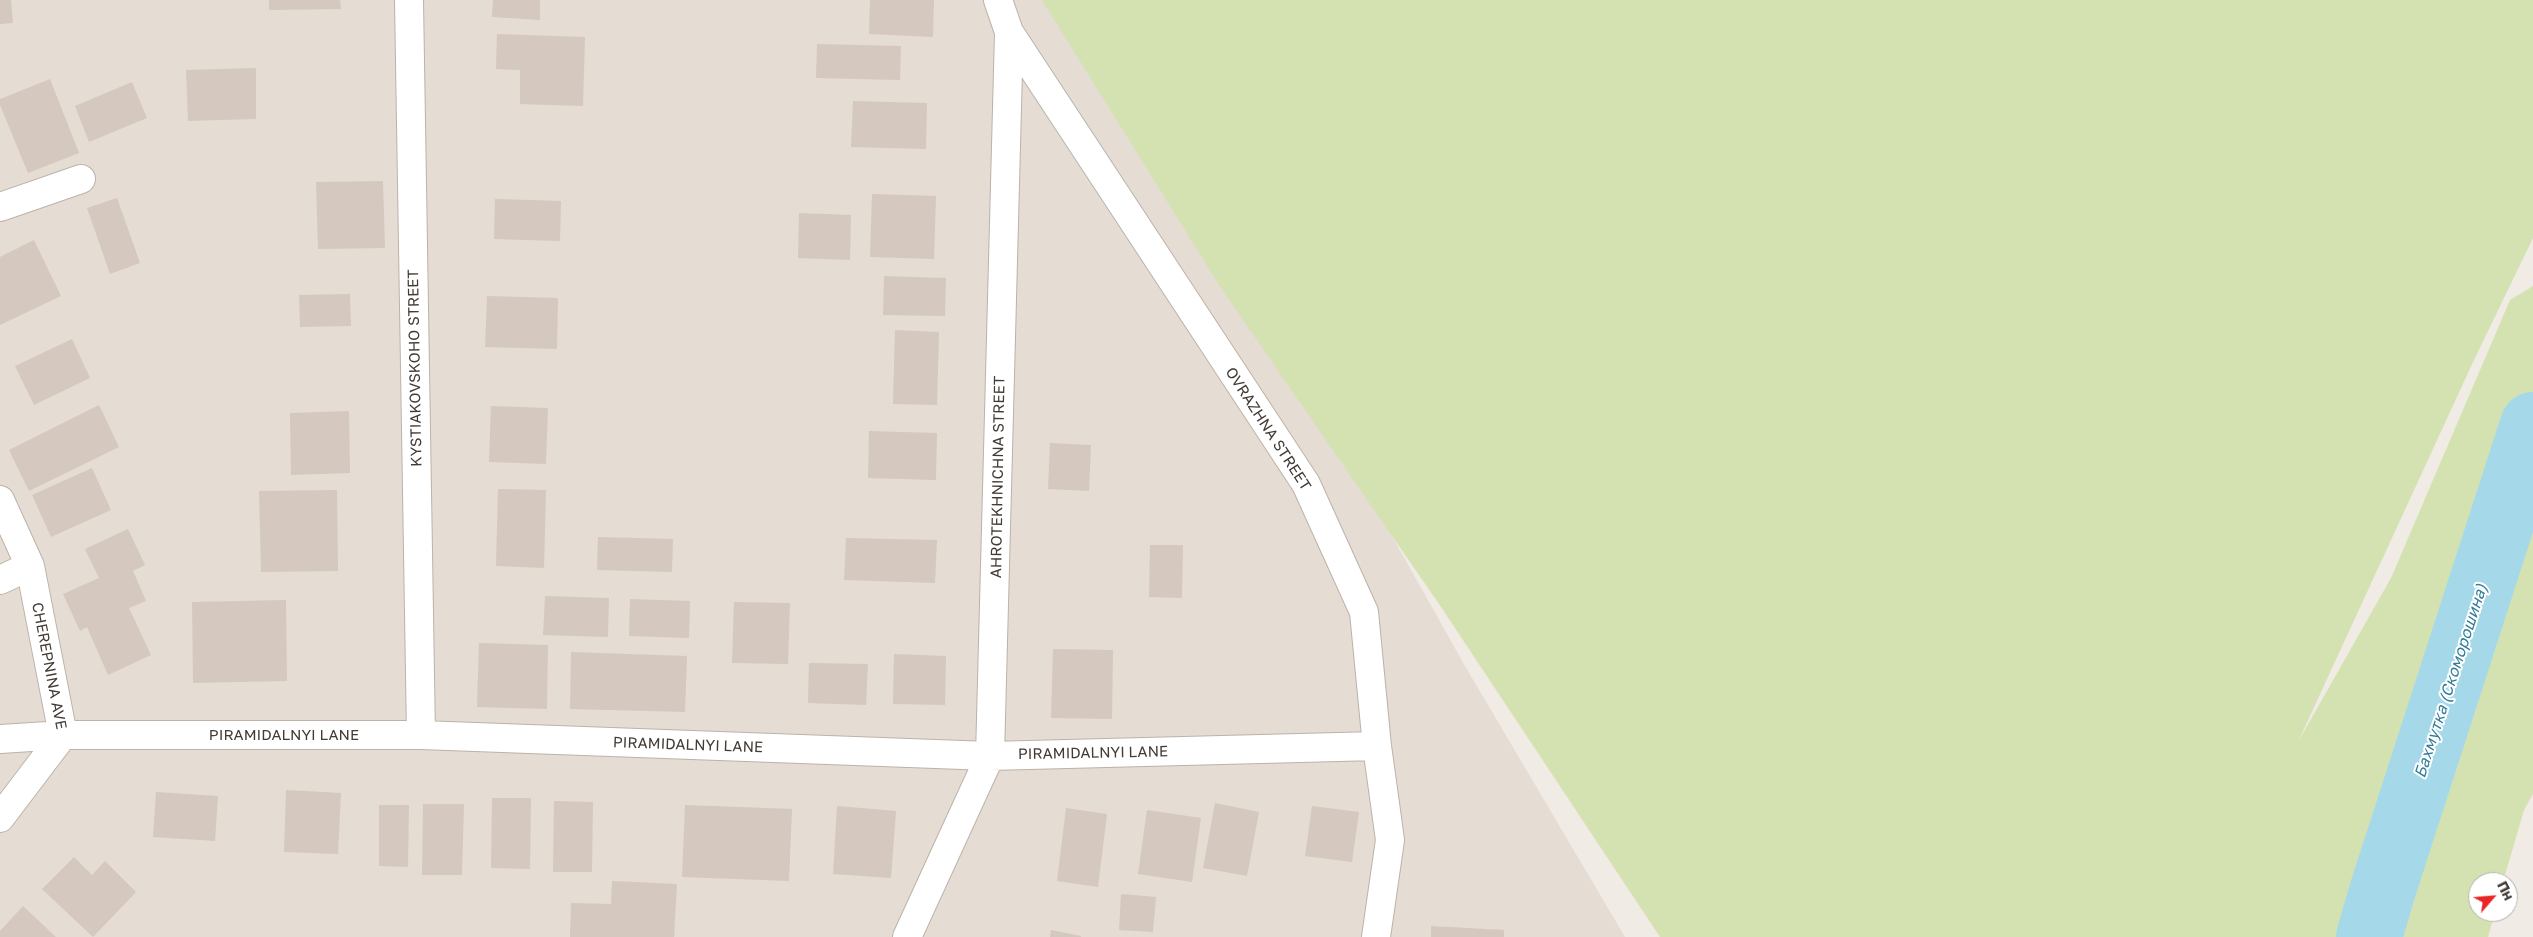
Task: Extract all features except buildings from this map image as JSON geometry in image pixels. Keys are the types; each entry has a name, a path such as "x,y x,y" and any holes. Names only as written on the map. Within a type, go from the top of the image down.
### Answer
{"street":[{"name":"KYSTIAKOVSKOHO STREET","path":"409,0 422,735"},
{"name":"AHROTEKHNICHNA STREET","path":"906,937 990,756 1009,32 998,0"},
{"name":"OVRAZHNA STREET","path":"1009,32 1306,484 1364,612 1377,746 1390,840 1376,937"},
{"path":"0,207 81,179"},
{"name":"CHEREPNINA AVE","path":"0,500 30,566 64,735 0,818"},
{"path":"0,580 30,566"},
{"name":"PIRAMIDALNYI LANE","path":"0,739 64,735 422,735 990,756 1377,746"}],"shaded area":[{"path":"0,0 1091,0 1465,666 1625,937 0,937"}],"green space":[{"path":"1042,0 2533,0 2533,238 2474,360 2298,742 2391,578 2510,300 2533,286 2533,794 2524,810 2506,872 2468,872 2468,922 2492,922 2488,937 1660,937 1441,607 1221,288"}],"waterway":[{"name":"Бахмутка (Скоморошина)","path":"2369,937 2533,425"}]}
